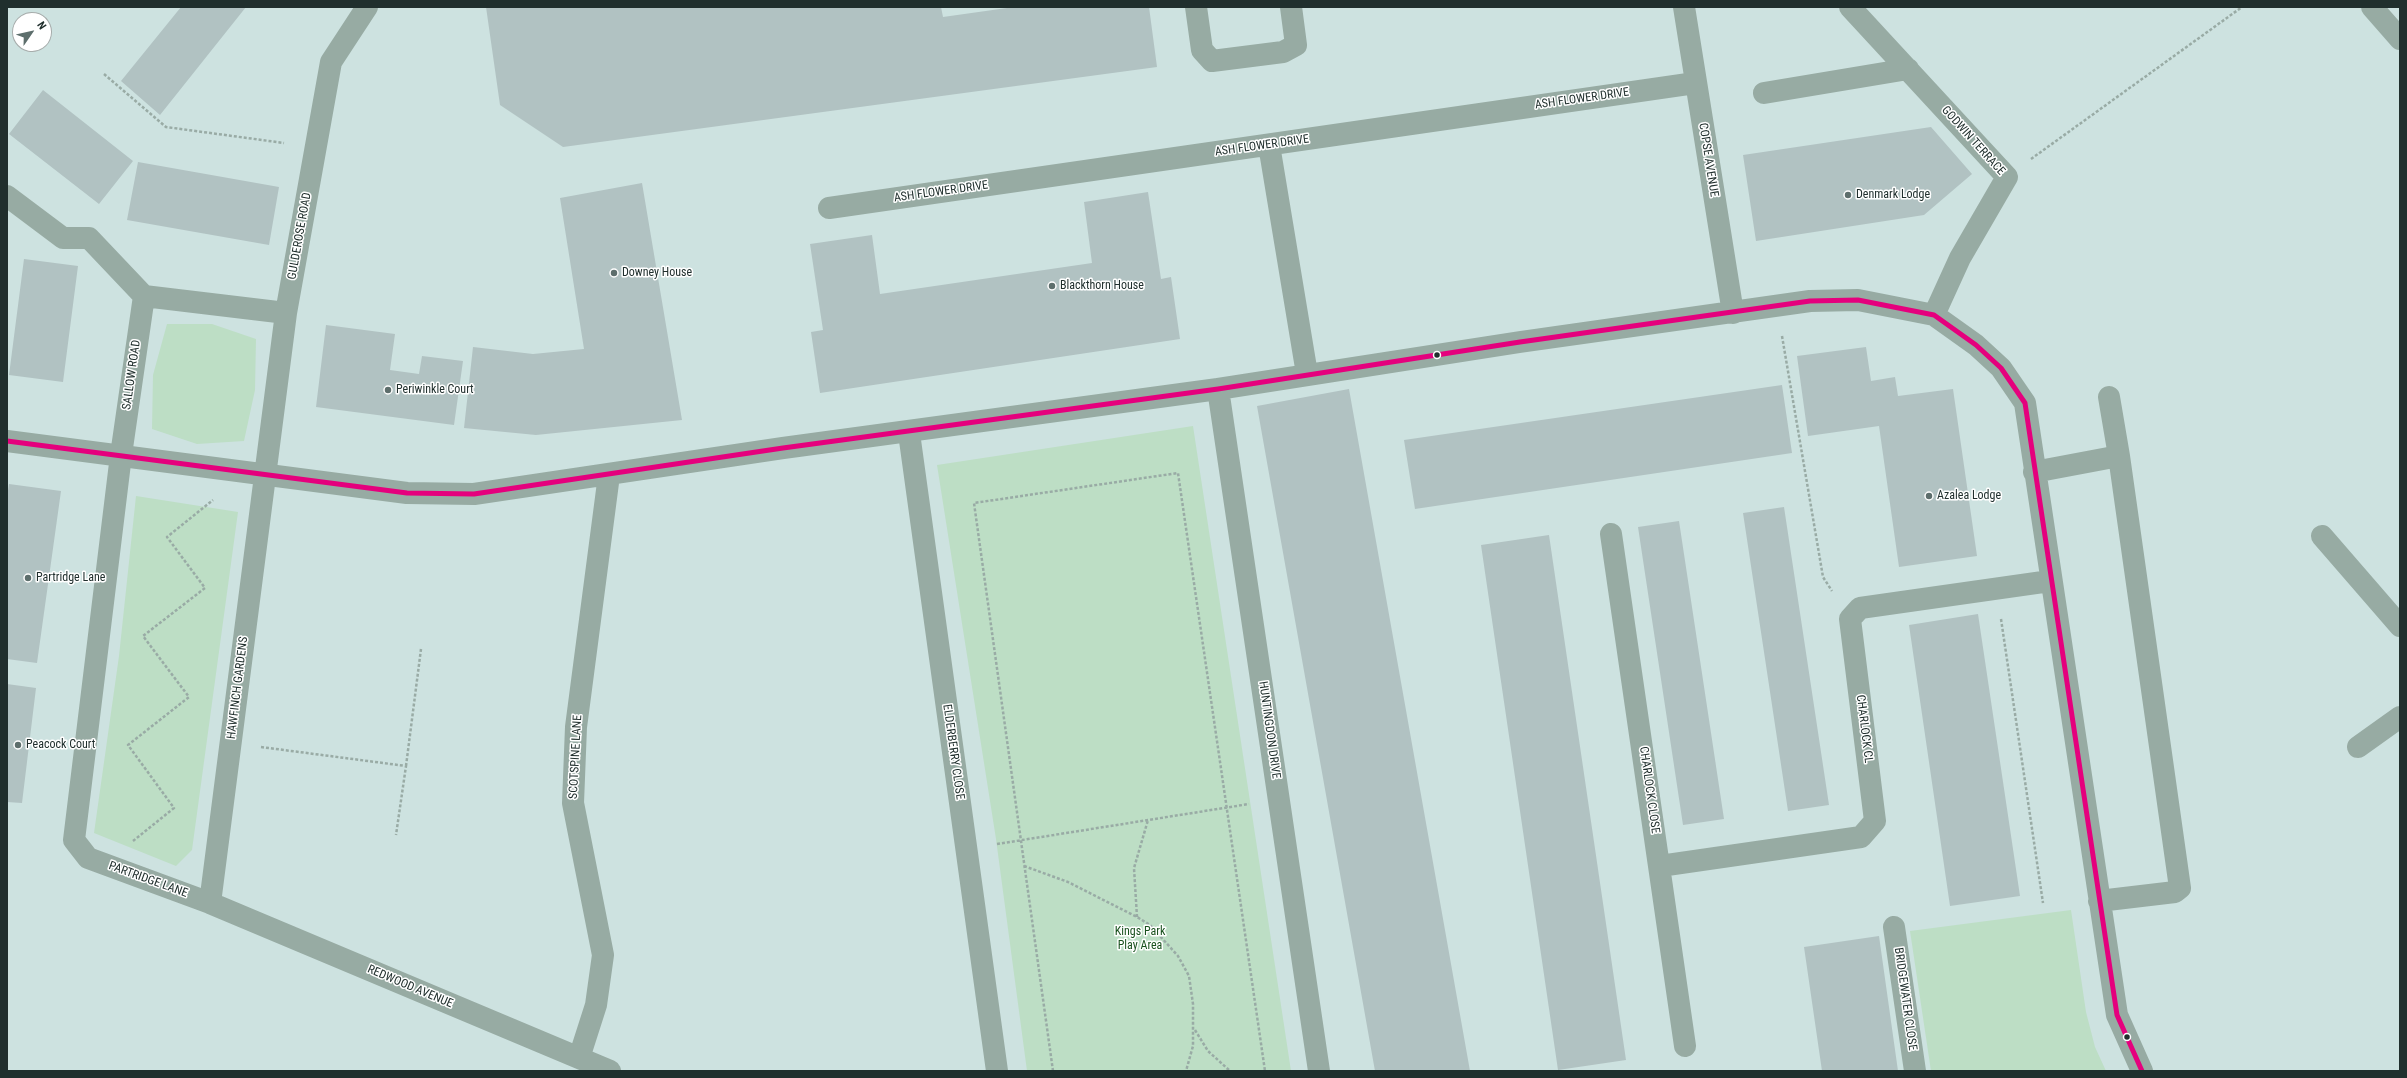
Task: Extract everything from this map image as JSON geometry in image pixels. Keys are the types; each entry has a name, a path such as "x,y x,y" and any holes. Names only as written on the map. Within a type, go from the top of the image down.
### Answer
{"street":[{"path":"1196,7 1202,50 1212,61 1283,52 1296,45 1291,7"},
{"name":"COPSE AVENUE","path":"1684,7 1733,313"},
{"name":"GODWIN TERRACE","path":"1850,7 2007,177 1960,258 1934,315"},
{"path":"2372,7 2400,39"},
{"name":"GULDEROSE ROAD","path":"258,473 332,62 366,8"},
{"path":"1764,93 1908,69"},
{"name":"ASH FLOWER DRIVE","path":"829,208 1695,83"},
{"path":"1269,145 1307,374"},
{"path":"7,196 63,238 89,238 144,296 286,313"},
{"name":"SALLOW ROAD","path":"121,455 144,296"},
{"path":"7,441 407,493 474,494 783,448 909,433 1218,389 1307,374 1810,301 1858,300 1934,315 1976,345 2001,368 2025,402 2050,581 2117,1015 2142,1071"},
{"name":"HUNTINGDON DRIVE","path":"1218,389 1319,1071"},
{"path":"2099,901 2174,892 2180,888 2119,456 2109,397"},
{"name":"ELDERBERRY CLOSE","path":"909,433 997,1071"},
{"name":"PARTRIDGE LANE","path":"121,455 74,840 88,858 210,903"},
{"path":"2034,472 2119,456"},
{"name":"HAWFINCH GARDENS","path":"210,903 231,744 258,473"},
{"name":"SCOTSPINE LANE","path":"579,1058 596,1006 603,955 573,803 576,727 609,475"},
{"name":"CHARLOCK CLOSE","path":"1611,534 1685,1046"},
{"path":"2322,536 2400,626"},
{"path":"1850,619 1860,608 2050,581"},
{"name":"CHARLOCK CL","path":"1660,866 1861,837 1876,821 1850,619"},
{"path":"2358,747 2400,717"},
{"name":"REDWOOD AVENUE","path":"210,903 610,1071"},
{"name":"BRIDGEWATER CLOSE","path":"1894,927 1915,1071"}],"path":[{"path":"2007,177 2242,7"},
{"path":"104,74 166,127 316,148"},
{"path":"1777,306 1823,577 1850,619"},
{"path":"103,864 174,808 128,745 189,697 143,636 206,588 167,537 258,473"},
{"path":"1053,1071 974,503 1178,473 1265,1071"},
{"path":"1996,589 2043,903"},
{"path":"396,835 421,649"},
{"path":"231,744 406,766"},
{"path":"966,849 1279,799"},
{"path":"1137,917 1134,868 1148,820"},
{"path":"1024,866 1068,882 1137,917 1150,925 1178,956 1189,976 1194,1029 1193,1046 1186,1071"},
{"path":"1194,1029 1208,1051 1230,1071"}],"green space":[{"path":"167,324 212,324 256,339 255,390 244,441 197,444 152,429 153,375"},
{"name":"Kings Park Play Area","path":"1193,426 1291,1071 1027,1071 996,839 937,465"},
{"path":"136,496 238,512 192,850 176,866 94,833 119,656"},
{"path":"2071,910 2086,1012 2095,1047 2106,1071 1931,1071 1910,931"}],"building":[{"path":"181,7 246,7 160,115 121,81"},
{"path":"486,7 941,7 943,17 1014,7 1149,7 1157,67 563,147 500,105"},
{"path":"43,90 133,161 99,204 9,134"},
{"name":"Denmark Lodge","path":"1931,127 1972,174 1924,215 1756,241 1743,155"},
{"path":"138,162 279,187 269,245 127,220"},
{"name":"Downey House","path":"642,183 682,420 536,435 464,428 473,347 533,354 584,349 560,198"},
{"name":"Blackthorn House","path":"1148,192 1161,279 1171,277 1180,339 820,393 811,332 823,330 810,244 872,235 880,294 1092,263 1084,202"},
{"path":"24,259 78,266 63,382 9,375"},
{"name":"Periwinkle Court","path":"326,325 395,334 390,370 419,374 422,356 463,361 454,425 316,407"},
{"name":"Azalea Lodge","path":"1866,347 1871,381 1895,377 1898,396 1953,389 1977,556 1899,567 1879,426 1808,436 1797,356"},
{"path":"1782,385 1792,453 1415,509 1404,440"},
{"path":"1349,389 1470,1071 1375,1071 1257,406"},
{"name":"Partridge Lane","path":"9,484 61,491 37,663 7,659 7,497"},
{"path":"1784,507 1829,805 1788,811 1743,513"},
{"path":"1679,521 1724,819 1683,825 1638,527"},
{"path":"1549,535 1626,1060 1558,1070 1481,545"},
{"path":"1978,614 2020,896 1950,906 1909,625"},
{"name":"Peacock Court","path":"7,684 36,688 22,803 7,802"},
{"path":"1879,936 1898,1071 1822,1071 1804,947"}],"transit line":[{"path":"7,441 407,493 474,494 783,448 1218,389 1520,342 1810,301 1858,300 1934,315 1976,345 2001,368 2025,403 2117,1015 2142,1071"}],"place":[{"name":"Denmark Lodge","path":"1848,195"},
{"name":"Downey House","path":"614,273"},
{"name":"Blackthorn House","path":"1052,286"},
{"name":"Periwinkle Court","path":"388,390"},
{"name":"Azalea Lodge","path":"1929,496"},
{"name":"Partridge Lane","path":"28,578"},
{"name":"Peacock Court","path":"18,745"}]}
